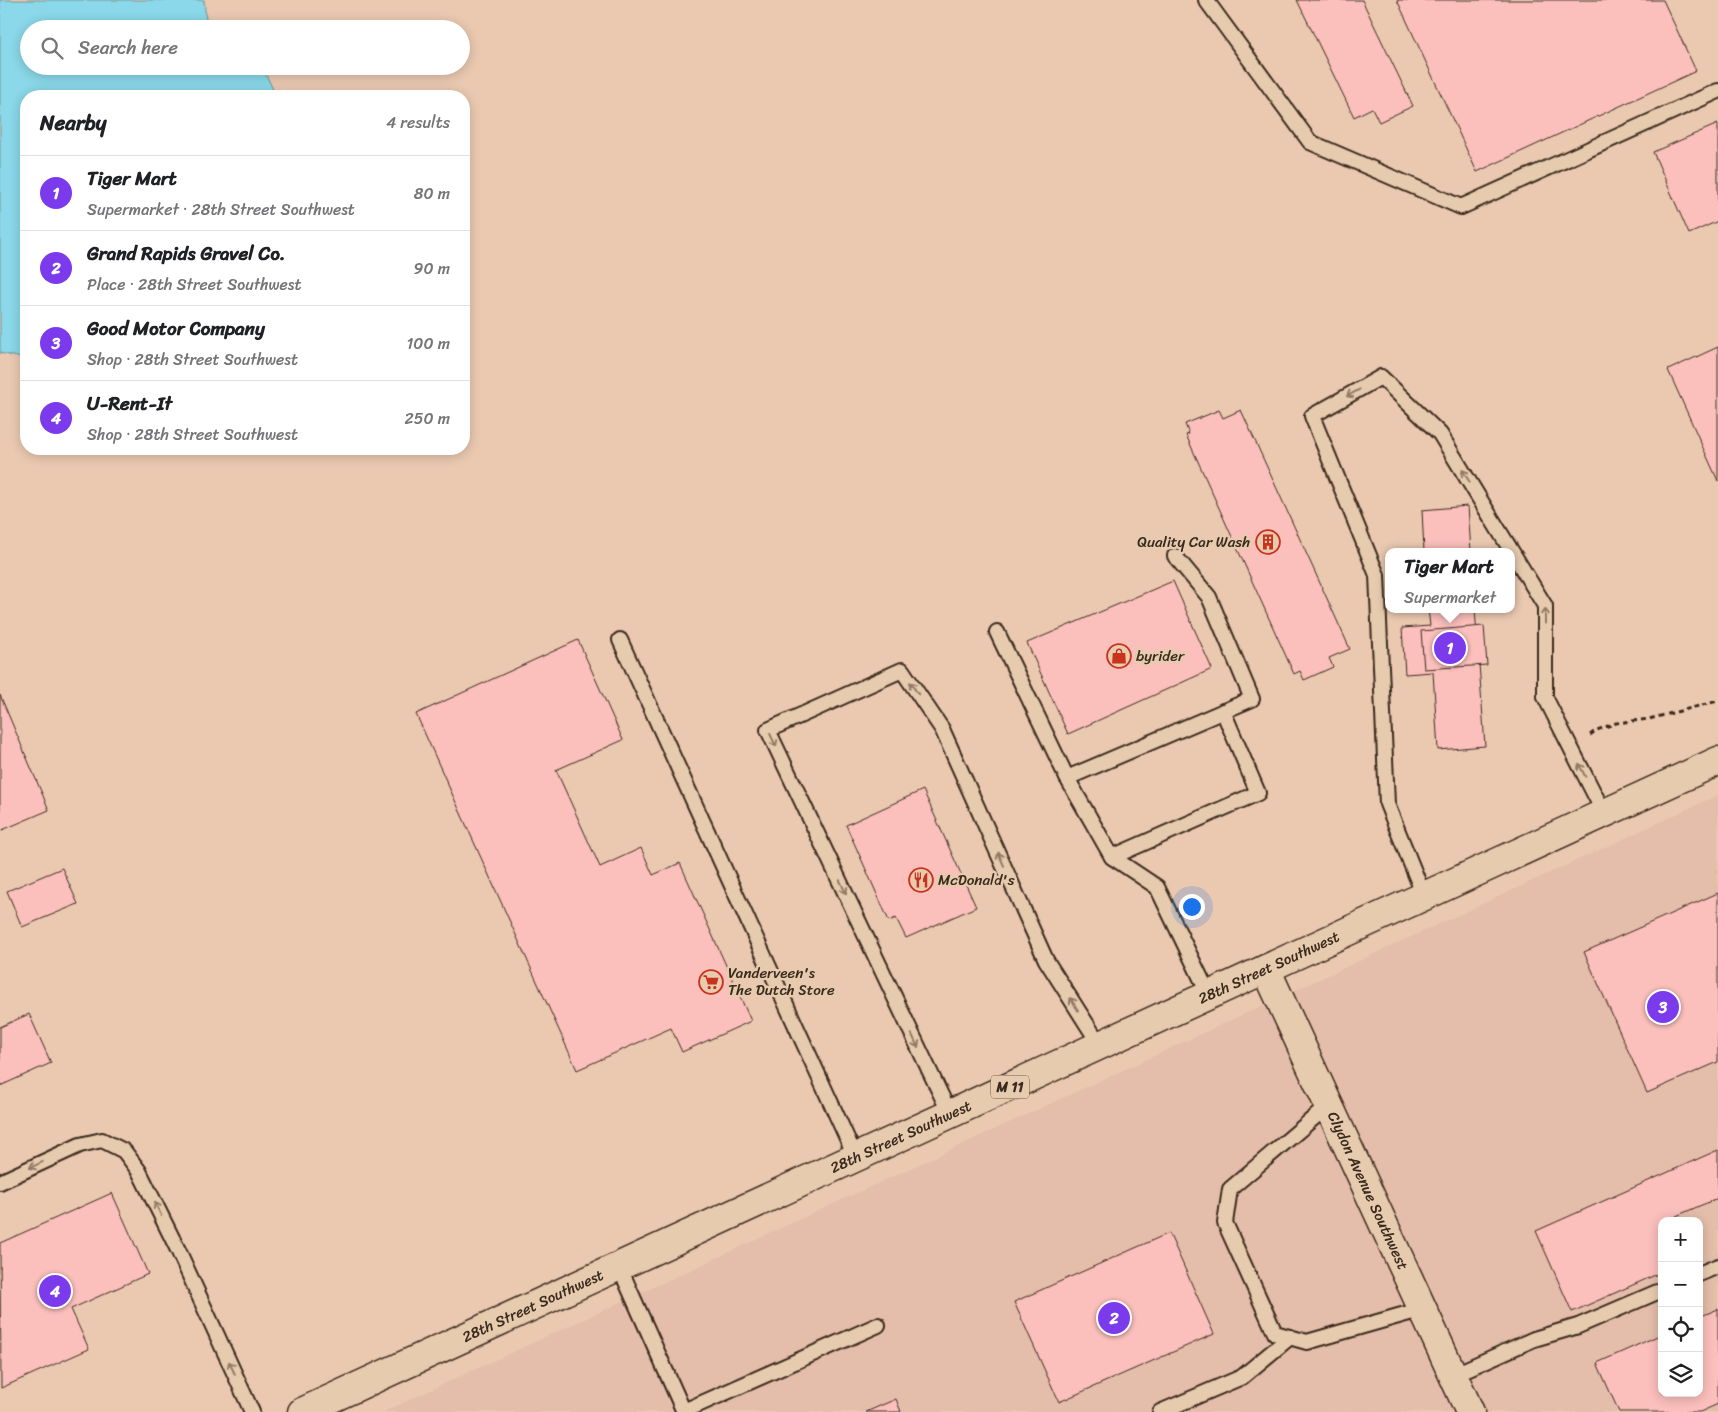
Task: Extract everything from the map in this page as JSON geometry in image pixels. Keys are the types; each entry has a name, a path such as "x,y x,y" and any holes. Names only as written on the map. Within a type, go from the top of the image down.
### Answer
{"main road":[{"name":"28th Street Southwest","path":"302,1412 1718,761"},
{"name":"Clydon Avenue Southwest","path":"1266,969 1470,1412"}],"lane":[{"path":"1206,0 1310,142 1461,208 1718,91"},
{"path":"1424,896 1387,804 1377,575 1312,416 1381,378 1440,434 1510,548"},
{"path":"1067,778 1252,699 1209,597 1175,556"},
{"path":"1515,557 1545,606 1545,697 1604,813"},
{"path":"997,632 1067,778 1112,857 1156,887 1209,995"},
{"path":"620,640 856,1158"},
{"path":"950,1114 768,730 902,670 942,729 1046,960 1100,1045"},
{"path":"1112,857 1258,794 1223,711"},
{"path":"1329,1105 1230,1189 1225,1223 1275,1333 1307,1342 1423,1310"},
{"path":"0,1182 80,1145 102,1140 124,1150 139,1171 179,1252 252,1412"},
{"path":"619,1266 684,1411 878,1325"},
{"path":"1703,1272 1718,1266"},
{"path":"1453,1375 1534,1339 1578,1326 1658,1292"},
{"path":"1160,1412 1242,1376 1290,1337"}],"path":[{"path":"1571,748 1597,730 1616,723 1649,719 1718,702"}],"shaded area":[{"path":"1718,795 1718,1412 383,1412"}],"water":[{"path":"0,0 204,0 206,20 20,20 20,75 266,75 273,90 20,90 20,358 0,353"}],"building":[{"path":"1297,0 1362,0 1413,106 1379,122 1372,108 1354,117"},
{"path":"1397,0 1663,0 1696,71 1477,172"},
{"path":"1718,124 1718,221 1689,234 1653,152"},
{"path":"1718,347 1718,481 1668,370"},
{"name":"Quality Car Wash","path":"1219,410 1223,418 1241,410 1350,649 1329,658 1333,667 1304,680 1300,671 1294,674 1186,435 1189,434 1185,424"},
{"path":"1468,506 1471,548 1424,548 1422,510"},
{"name":"byrider","path":"1173,581 1212,669 1068,734 1027,643"},
{"path":"1428,613 1475,613 1485,746 1438,750 1433,672 1405,674 1402,628 1430,626"},
{"path":"1484,626 1487,665 1424,669 1421,631"},
{"path":"578,640 623,740 556,770 600,867 641,848 653,875 680,863 751,1021 682,1052 671,1028 577,1070 416,714"},
{"path":"0,695 49,810 0,831"},
{"path":"923,790 976,907 906,938 896,918 889,921 846,825"},
{"path":"62,868 78,904 22,927 7,891"},
{"path":"1718,893 1718,1062 1647,1093 1584,952"},
{"path":"29,1014 51,1063 0,1086 0,1027"},
{"path":"1718,1150 1718,1198 1676,1217 1658,1217 1658,1274 1572,1312 1536,1231"},
{"path":"112,1193 148,1274 71,1309 89,1349 1,1388 0,1243"},
{"path":"1169,1233 1214,1334 1059,1402 1014,1302"},
{"path":"1718,1309 1718,1404 1700,1412 1619,1412 1597,1363 1658,1336 1658,1397 1703,1397 1703,1315"},
{"path":"896,1399 901,1412 866,1412"}],"place":[{"name":"Quality Car Wash","path":"1268,542"},
{"name":"Tiger Mart","path":"1450,648"},
{"name":"byrider","path":"1119,656"},
{"name":"McDonald's","path":"921,880"},
{"name":"Vanderveen's The Dutch Store","path":"711,982"},
{"name":"Good Motor Company","path":"1663,1007"},
{"name":"U-Rent-It","path":"55,1291"},
{"name":"Grand Rapids Gravel Co.","path":"1114,1318"}]}
